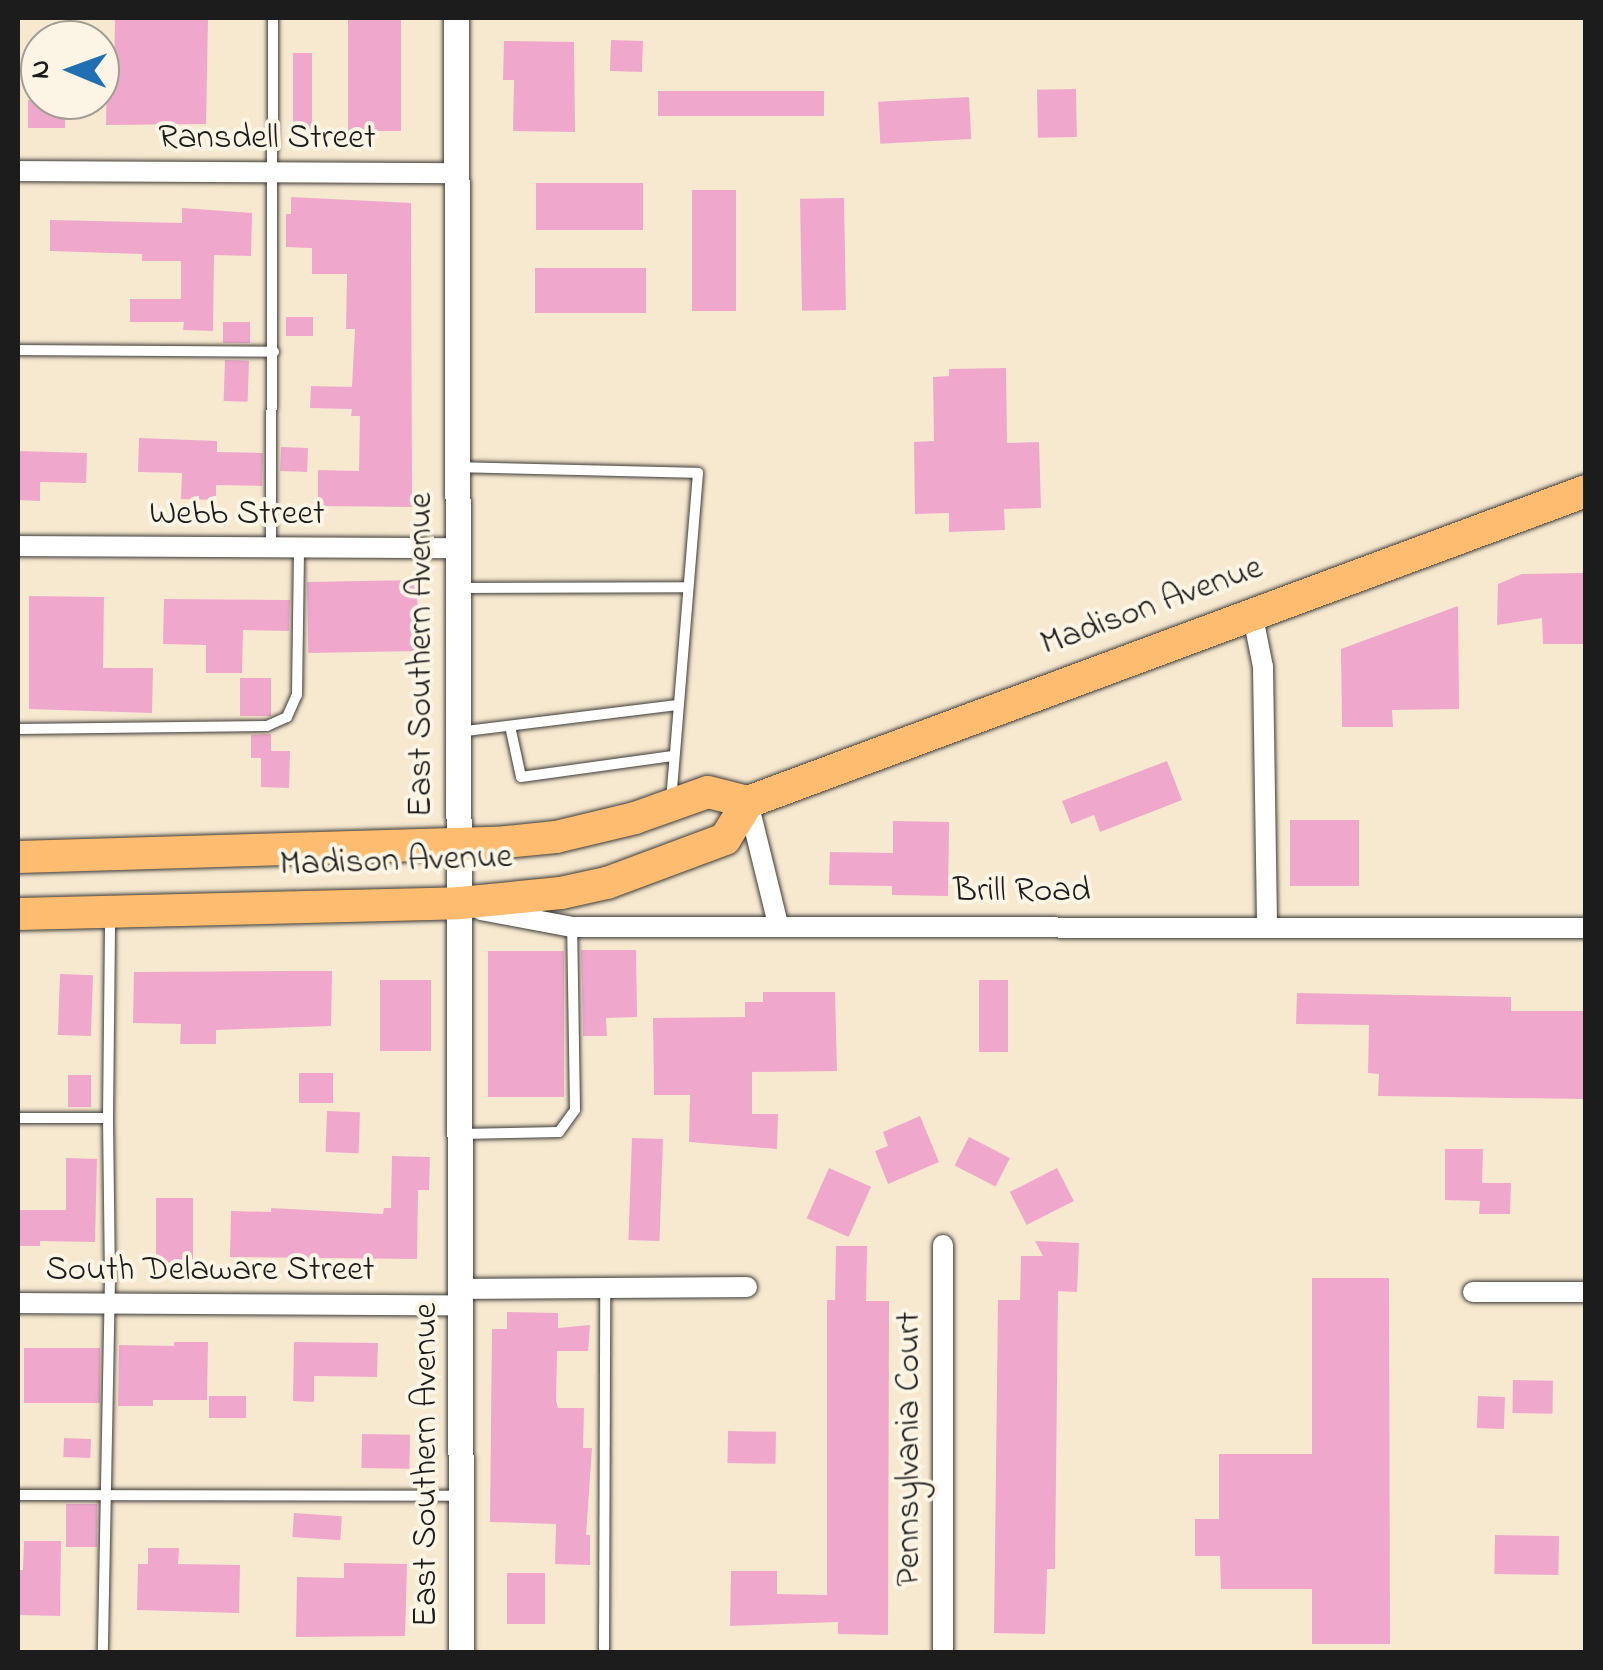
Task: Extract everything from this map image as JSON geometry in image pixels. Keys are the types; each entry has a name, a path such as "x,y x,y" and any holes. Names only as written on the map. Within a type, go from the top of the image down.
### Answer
{"main road":[{"name":"Madison Avenue","path":"18,857 458,844 556,837 708,792 748,802 1586,491"},
{"name":"Madison Avenue","path":"18,914 460,903 561,893 652,868 725,840 748,802"}],"street":[{"name":"East Southern Avenue","path":"456,18 464,1496 461,1652"},
{"name":"Ransdell Street","path":"18,171 456,172"},
{"name":"Webb Street","path":"18,546 457,548"},
{"path":"1252,612 1263,668 1267,925"},
{"path":"748,802 778,924"},
{"name":"Brill Road","path":"460,903 572,926 1586,928"},
{"name":"Pennsylvania Court","path":"942,1652 943,1245"},
{"name":"South Delaware Street","path":"18,1302 462,1297 605,1288 746,1287"},
{"path":"1473,1292 1586,1292"}],"lane":[{"path":"271,548 275,172 272,18"},
{"path":"18,350 274,352"},
{"path":"456,466 698,472 672,805"},
{"path":"18,729 267,726 287,717 297,695 299,548"},
{"path":"457,588 688,587"},
{"path":"457,732 678,705"},
{"path":"510,726 521,777 673,756"},
{"path":"103,1652 110,1303 110,911"},
{"path":"461,1134 558,1132 575,1110 572,926"},
{"path":"18,1118 108,1118"},
{"path":"604,1652 605,1288"},
{"path":"18,1495 464,1496"}],"building":[{"path":"208,18 206,124 106,125 106,120 120,120 120,20 115,20"},
{"path":"348,18 401,18 401,131 348,131"},
{"path":"611,40 643,41 642,72 610,71"},
{"path":"504,41 574,42 575,132 513,131 514,80 503,80"},
{"path":"293,53 312,53 312,134 293,134"},
{"path":"1076,89 1077,137 1038,138 1037,90"},
{"path":"658,91 824,91 824,116 658,116"},
{"path":"969,97 971,139 880,144 878,102"},
{"path":"28,120 65,120 65,128 28,128"},
{"path":"536,183 643,183 643,230 536,230"},
{"path":"692,190 736,190 736,311 692,311"},
{"path":"291,197 411,203 412,507 318,506 318,470 359,471 360,416 351,416 352,409 310,408 311,386 352,387 355,329 346,329 347,274 312,274 312,248 286,247 286,214 291,214"},
{"path":"844,198 846,310 802,311 800,199"},
{"path":"182,208 252,213 251,256 214,255 213,331 183,330 184,322 130,322 130,299 181,299 181,261 142,261 142,254 50,251 50,220 182,223"},
{"path":"535,268 646,268 646,313 535,313"},
{"path":"286,317 313,317 313,336 286,336"},
{"path":"223,322 250,322 250,343 223,343"},
{"path":"225,360 249,361 248,402 224,401"},
{"path":"1006,368 1007,443 1039,442 1041,508 1004,509 1005,530 949,532 949,513 915,514 914,442 934,441 933,377 949,376 949,369"},
{"path":"139,438 217,441 217,452 263,453 262,486 216,485 216,500 181,499 182,473 138,472"},
{"path":"281,447 308,448 307,472 280,471"},
{"path":"18,451 87,453 86,483 40,482 40,501 18,500"},
{"path":"1583,573 1584,644 1543,644 1542,618 1497,625 1498,584 1522,574"},
{"path":"417,580 418,651 308,653 307,582"},
{"path":"29,596 104,597 103,668 153,668 152,713 29,709"},
{"path":"164,599 290,600 289,631 243,630 242,673 206,673 206,645 163,644"},
{"path":"1458,606 1459,709 1392,710 1393,727 1342,727 1341,649"},
{"path":"240,678 271,678 271,716 240,716"},
{"path":"271,734 271,751 290,751 289,788 261,787 261,758 251,758 251,735"},
{"path":"1167,761 1182,800 1100,832 1094,815 1071,824 1062,801"},
{"path":"1290,820 1359,820 1359,886 1290,886"},
{"path":"893,821 949,822 948,896 892,895 892,886 829,885 830,852 893,853"},
{"path":"581,950 636,950 637,1017 606,1018 607,1036 583,1036"},
{"path":"488,951 564,951 564,1097 488,1097"},
{"path":"332,971 331,1026 216,1030 216,1044 180,1044 181,1024 133,1023 134,972"},
{"path":"60,974 93,975 91,1036 58,1035"},
{"path":"380,980 431,980 431,1051 380,1051"},
{"path":"979,980 1008,980 1008,1052 979,1052"},
{"path":"763,992 835,992 837,1071 752,1072 752,1114 778,1114 777,1149 689,1142 690,1095 654,1095 653,1018 745,1017 745,1002 763,1002"},
{"path":"1297,993 1511,997 1511,1011 1586,1011 1586,1099 1378,1096 1379,1074 1368,1073 1369,1025 1296,1024"},
{"path":"299,1073 333,1073 333,1103 299,1103"},
{"path":"68,1075 91,1075 91,1107 68,1107"},
{"path":"327,1111 360,1112 359,1153 326,1152"},
{"path":"920,1116 939,1162 888,1184 875,1151 888,1146 883,1132"},
{"path":"969,1137 1010,1158 995,1186 954,1166"},
{"path":"632,1138 663,1139 659,1241 628,1240"},
{"path":"1445,1149 1483,1149 1482,1183 1511,1183 1510,1214 1479,1214 1480,1201 1445,1200"},
{"path":"392,1156 430,1157 429,1190 418,1190 417,1259 230,1257 231,1211 271,1212 271,1208 383,1214 384,1208 391,1208"},
{"path":"66,1158 97,1159 95,1242 40,1241 40,1246 18,1246 18,1210 66,1210"},
{"path":"829,1168 871,1187 849,1237 807,1218"},
{"path":"1057,1168 1074,1201 1027,1225 1010,1192"},
{"path":"156,1198 193,1198 193,1264 156,1264"},
{"path":"1035,1241 1079,1243 1077,1292 1058,1291 1055,1569 1047,1569 1045,1634 994,1633 998,1300 1020,1300 1021,1256 1043,1256"},
{"path":"836,1246 867,1246 866,1301 889,1301 888,1635 838,1634 838,1622 730,1626 731,1571 777,1571 777,1594 827,1595 827,1300 835,1300"},
{"path":"1312,1278 1389,1278 1390,1644 1312,1644 1312,1589 1221,1589 1220,1556 1195,1556 1195,1519 1219,1519 1219,1454 1312,1454"},
{"path":"507,1312 558,1313 558,1328 590,1325 588,1351 557,1351 556,1401 558,1408 584,1408 583,1448 592,1448 586,1535 590,1535 590,1565 555,1564 556,1524 490,1522 492,1329 507,1329"},
{"path":"174,1342 208,1342 207,1400 153,1400 153,1406 118,1406 119,1345 174,1346"},
{"path":"294,1342 378,1343 377,1377 314,1376 314,1402 293,1401"},
{"path":"24,1348 100,1348 100,1403 24,1403"},
{"path":"1513,1380 1553,1381 1552,1414 1512,1413"},
{"path":"209,1396 246,1396 246,1418 209,1418"},
{"path":"1478,1396 1505,1397 1504,1429 1477,1428"},
{"path":"728,1431 776,1432 775,1464 727,1463"},
{"path":"362,1434 410,1435 409,1469 361,1468"},
{"path":"64,1438 91,1439 90,1458 63,1457"},
{"path":"66,1504 97,1504 97,1547 66,1547"},
{"path":"294,1513 342,1516 340,1540 292,1537"},
{"path":"1495,1535 1559,1536 1558,1575 1494,1574"},
{"path":"24,1541 61,1541 60,1616 18,1615 18,1570 23,1570"},
{"path":"148,1548 179,1548 178,1564 240,1565 239,1613 137,1610 138,1564 148,1564"},
{"path":"344,1563 407,1564 405,1636 296,1637 297,1577 344,1578"},
{"path":"507,1573 545,1573 545,1624 507,1624"}]}
